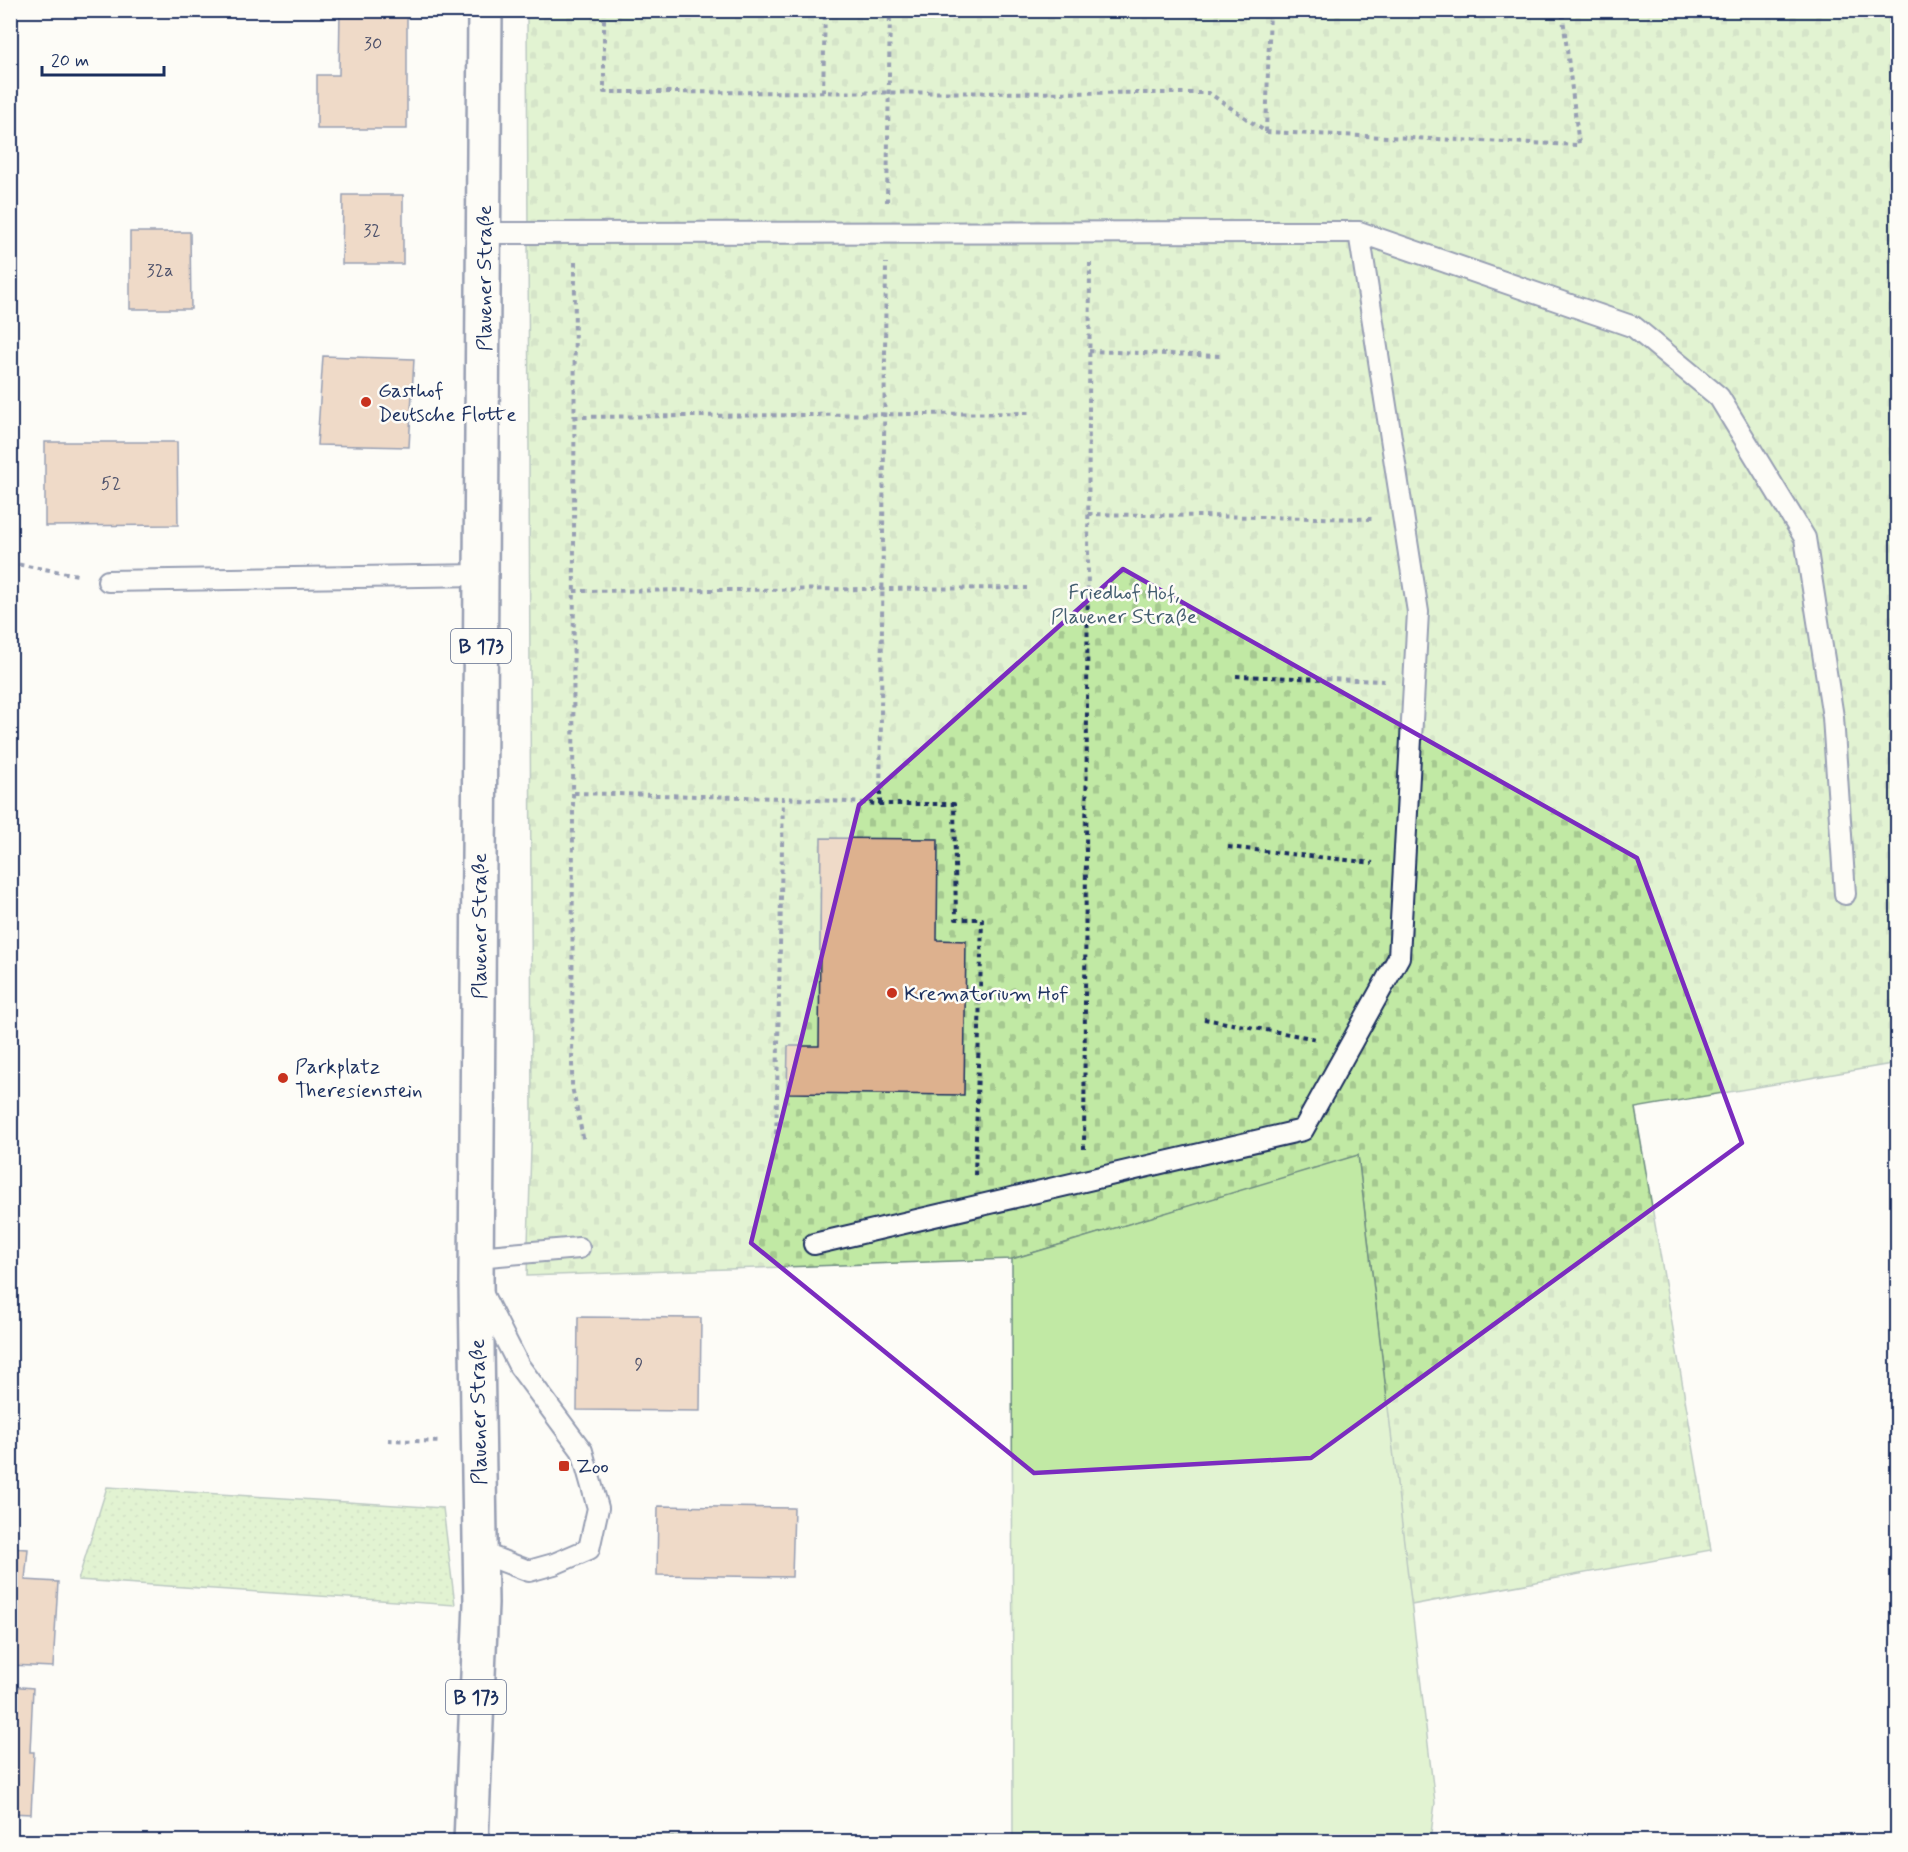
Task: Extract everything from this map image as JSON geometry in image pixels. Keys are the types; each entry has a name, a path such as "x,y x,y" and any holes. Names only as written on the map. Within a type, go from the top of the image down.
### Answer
{"main road":[{"name":"Plauener Straße","path":"471,1842 480,1603 476,1270 485,10"}],"lane":[{"path":"484,233 1359,232 1634,327 1719,397 1805,538 1833,717 1845,894"},
{"path":"814,1244 1304,1130 1399,957 1418,612 1359,232"},
{"path":"108,581 482,575"},
{"path":"479,1552 529,1570 554,1564 589,1550 598,1508 582,1451 519,1366 476,1270 579,1248"}],"path":[{"path":"604,10 604,92 1209,93 1266,132 1579,145 1562,10"},
{"path":"823,92 825,10"},
{"path":"880,804 890,10"},
{"path":"1266,132 1270,10"},
{"path":"575,232 572,1087 584,1142"},
{"path":"1083,1181 1090,232"},
{"path":"1089,351 1220,356"},
{"path":"574,417 1032,413"},
{"path":"1088,514 1404,519"},
{"path":"10,563 108,581"},
{"path":"574,591 1027,588"},
{"path":"1236,676 1414,682"},
{"path":"574,793 783,798 880,804 954,804 956,919 982,919 974,1206"},
{"path":"776,1143 783,798"},
{"path":"1228,847 1404,867"},
{"path":"1204,1019 1350,1045"},
{"path":"388,1440 479,1442"}],"highlighted area":[{"path":"1123,569 1637,858 1742,1143 1311,1458 1034,1473 751,1243 859,805"}],"green space":[{"name":"Friedhof Hof, Plauener Straße","path":"527,11 1897,11 1897,1063 1635,1108 1711,1550 1411,1605 1358,1156 1012,1259 527,1276 532,1118"},
{"path":"1358,1155 1435,1803 1430,1841 1013,1841 1012,1259"},
{"path":"107,1487 443,1508 455,1605 78,1580"},
{"path":"520,1834 977,1841 520,1842"}],"building":[{"path":"340,10 407,10 407,129 317,129 317,75 339,75"},
{"path":"343,195 403,195 403,264 342,264"},
{"path":"130,232 190,232 191,309 130,309"},
{"name":"Gasthof Deutsche Flotte","path":"323,356 414,359 409,447 317,445"},
{"path":"45,442 177,442 178,525 45,526"},
{"name":"Krematorium Hof","path":"821,838 938,839 937,940 966,941 964,1095 787,1093 788,1046 819,1046"},
{"path":"10,962 13,962 16,1031 10,1031"},
{"path":"578,1317 701,1318 700,1411 577,1410"},
{"path":"658,1506 794,1508 792,1577 657,1575"},
{"path":"10,1548 28,1549 25,1580 58,1582 53,1667 10,1665"},
{"path":"10,1686 33,1688 30,1752 34,1752 31,1814 10,1813"}],"place":[{"name":"Gasthof Deutsche Flotte","path":"366,402"},
{"name":"Krematorium Hof","path":"892,993"},
{"name":"Parkplatz Theresienstein","path":"283,1078"},
{"name":"Zoo","path":"564,1466"}]}
